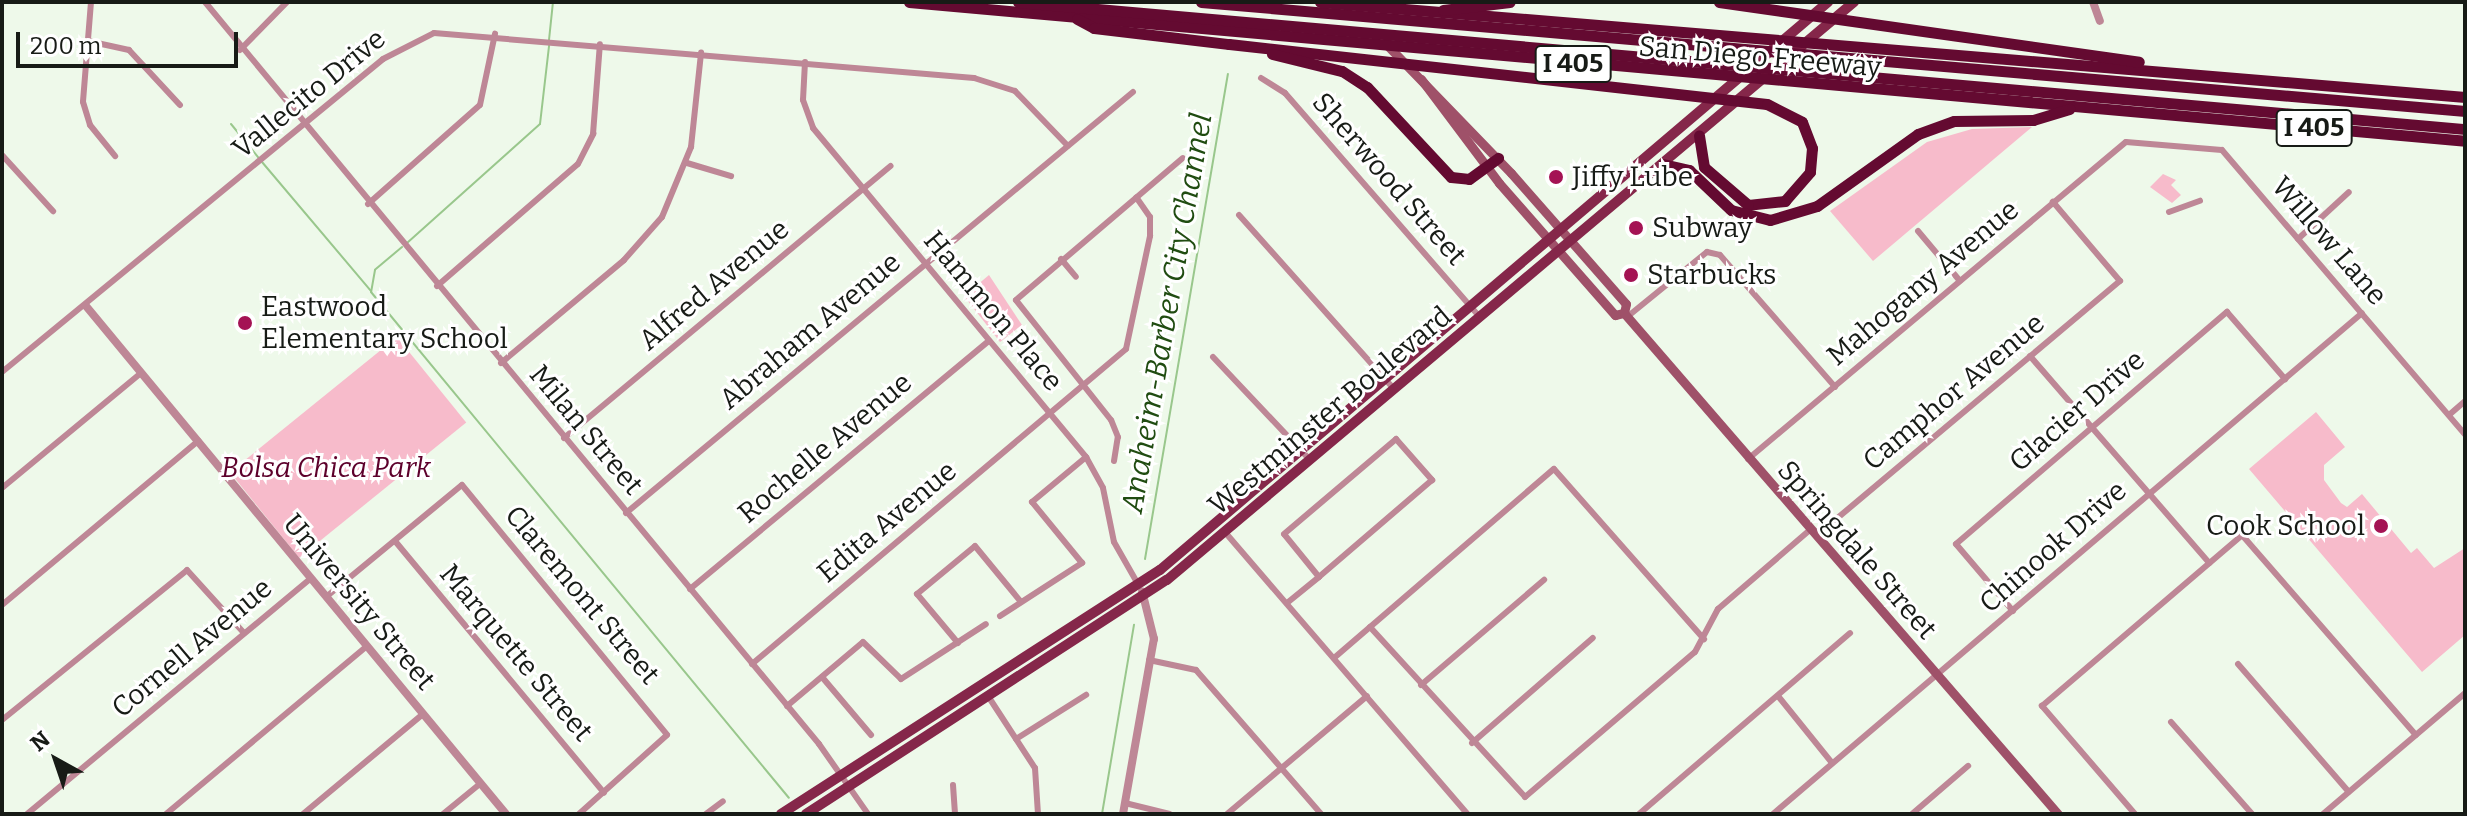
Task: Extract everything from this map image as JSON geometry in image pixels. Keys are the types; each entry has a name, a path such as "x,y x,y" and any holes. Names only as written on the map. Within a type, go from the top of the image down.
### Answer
{"highway":[{"name":"San Diego Freeway","path":"909,2 2465,141"},
{"path":"1018,2 2465,129"},
{"path":"1201,2 2465,111"},
{"name":"San Diego Freeway","path":"1320,2 2465,97"},
{"path":"1431,13 1510,2"},
{"path":"1719,2 2238,77"},
{"path":"1069,15 1094,28 1767,104 1802,122 1812,148 1810,172 1785,201 1748,205 1704,167 1699,135"},
{"path":"1229,44 1351,76 1451,177 1469,179 1498,158"},
{"path":"1663,164 1689,170 1731,210 1770,220 1817,206 1918,134 1954,121 2033,120 2077,106"}],"main road":[{"name":"Springdale Street","path":"1346,2 1498,158 1626,304 1626,315 1748,459 2058,814"},
{"name":"Westminster Boulevard","path":"781,814 1138,584 1217,522 1545,235 1710,105 1828,2"},
{"name":"Westminster Boulevard","path":"806,814 1145,595 1225,532 1556,247 1699,135 1854,2"},
{"name":"Springdale Street","path":"1421,79 1486,167 1545,235 1615,315 1626,315"}],"street":[{"path":"91,2 83,102 90,125 115,156"},
{"name":"Milan Street","path":"205,2 240,50 787,706 868,814"},
{"path":"240,50 287,2"},
{"path":"2093,2 2100,21"},
{"name":"Vallecito Drive","path":"2,372 402,46 434,33 495,34 995,83 1031,106 1068,146"},
{"path":"368,204 480,105 495,34"},
{"path":"88,41 129,50 180,105"},
{"path":"437,286 578,164 593,134 600,44"},
{"path":"501,363 645,238 687,163 701,53"},
{"name":"Hammon Place","path":"805,62 809,120 863,190 1086,457 1103,488 1114,542 1145,595"},
{"name":"Sherwood Street","path":"1261,78 1285,93 1478,315"},
{"name":"Abraham Avenue","path":"626,513 1133,92"},
{"name":"Mahogany Avenue","path":"1748,459 2126,142"},
{"name":"Willow Lane","path":"2126,142 2222,150 2465,435"},
{"path":"2,155 53,211"},
{"path":"1114,461 1114,428 1016,300 1183,158"},
{"path":"687,163 731,176"},
{"name":"Alfred Avenue","path":"564,438 891,166"},
{"path":"2298,239 2349,192"},
{"name":"Edita Avenue","path":"752,664 1084,387 1134,334 1150,227 1136,197"},
{"path":"2169,212 2200,201"},
{"name":"Camphor Avenue","path":"1472,743 1523,798 1704,639 1718,609 2120,281 2053,202"},
{"path":"1239,215 1393,388"},
{"path":"1918,231 1960,281"},
{"path":"1626,315 1707,252 1720,255 1835,387"},
{"path":"1061,259 1076,277"},
{"name":"University Street","path":"86,306 506,814"},
{"name":"Glacier Drive","path":"2013,611 1956,544 2227,312 2285,379"},
{"name":"Chinook Drive","path":"1773,814 2362,313"},
{"name":"Rochelle Avenue","path":"690,589 989,341"},
{"path":"2030,356 2209,563"},
{"path":"1213,357 1309,459"},
{"path":"2,488 141,373"},
{"path":"2449,415 2465,401"},
{"path":"1287,603 1319,577 1432,480 1396,439 1284,534 1319,577"},
{"path":"2,605 198,441"},
{"path":"1000,616 1082,563 1032,502 1086,457"},
{"path":"1334,658 1554,469 1704,639"},
{"name":"Claremont Street","path":"395,541 462,485 667,735 604,793"},
{"path":"1217,522 1467,814"},
{"path":"2135,814 2042,706 2242,535 2416,735"},
{"path":"326,597 395,541"},
{"name":"Marquette Street","path":"395,541 604,793"},
{"path":"958,643 917,594 975,546 1021,602"},
{"path":"2,720 187,570 244,633"},
{"name":"Cornell Avenue","path":"27,814 311,578"},
{"path":"1421,685 1544,580"},
{"path":"1123,814 1154,629 1145,595"},
{"path":"787,706 863,642 896,679 986,624"},
{"path":"1370,627 1472,743 1593,638"},
{"path":"1639,814 1850,633"},
{"path":"166,814 367,646"},
{"path":"1149,660 1196,670 1321,814"},
{"path":"2238,664 2349,792"},
{"path":"822,677 871,735"},
{"path":"2323,814 2465,693"},
{"path":"1016,739 1086,695"},
{"path":"988,696 1040,781 1038,814"},
{"path":"1227,814 1367,696"},
{"path":"1778,696 1832,763"},
{"path":"303,814 423,714"},
{"path":"2171,722 2252,814"},
{"path":"1912,814 1968,766"},
{"path":"443,814 481,783"},
{"path":"953,785 955,814"},
{"path":"579,814 604,793"},
{"path":"706,814 723,801"},
{"path":"1125,803 1170,814"}],"green space":[{"path":"2032,127 1873,261 1830,211 1927,142 1972,129"},
{"path":"2163,174 2176,180 2171,185 2181,195 2172,203 2150,187"},
{"path":"989,275 1022,325 1000,342 964,296"},
{"name":"Bolsa Chica Park","path":"397,337 466,422 299,558 230,472"},
{"path":"2316,412 2345,447 2324,465 2324,480 2341,503 2347,507 2362,494 2411,553 2417,548 2434,568 2465,548 2465,635 2422,672 2249,469"}],"waterway":[{"path":"549,40 553,2"},
{"path":"407,243 540,124 549,46"},
{"name":"Anaheim-Barber City Channel","path":"1145,559 1228,74"},
{"path":"231,124 258,157"},
{"path":"262,162 371,291"},
{"path":"402,247 375,270 371,292 789,798"},
{"name":"Anaheim-Barber City Channel","path":"1102,814 1134,625"}],"place":[{"name":"Jiffy Lube","path":"1556,177"},
{"name":"Subway","path":"1636,228"},
{"name":"Starbucks","path":"1631,275"},
{"name":"Eastwood Elementary School","path":"245,323"},
{"name":"Cook School","path":"2381,526"}]}
